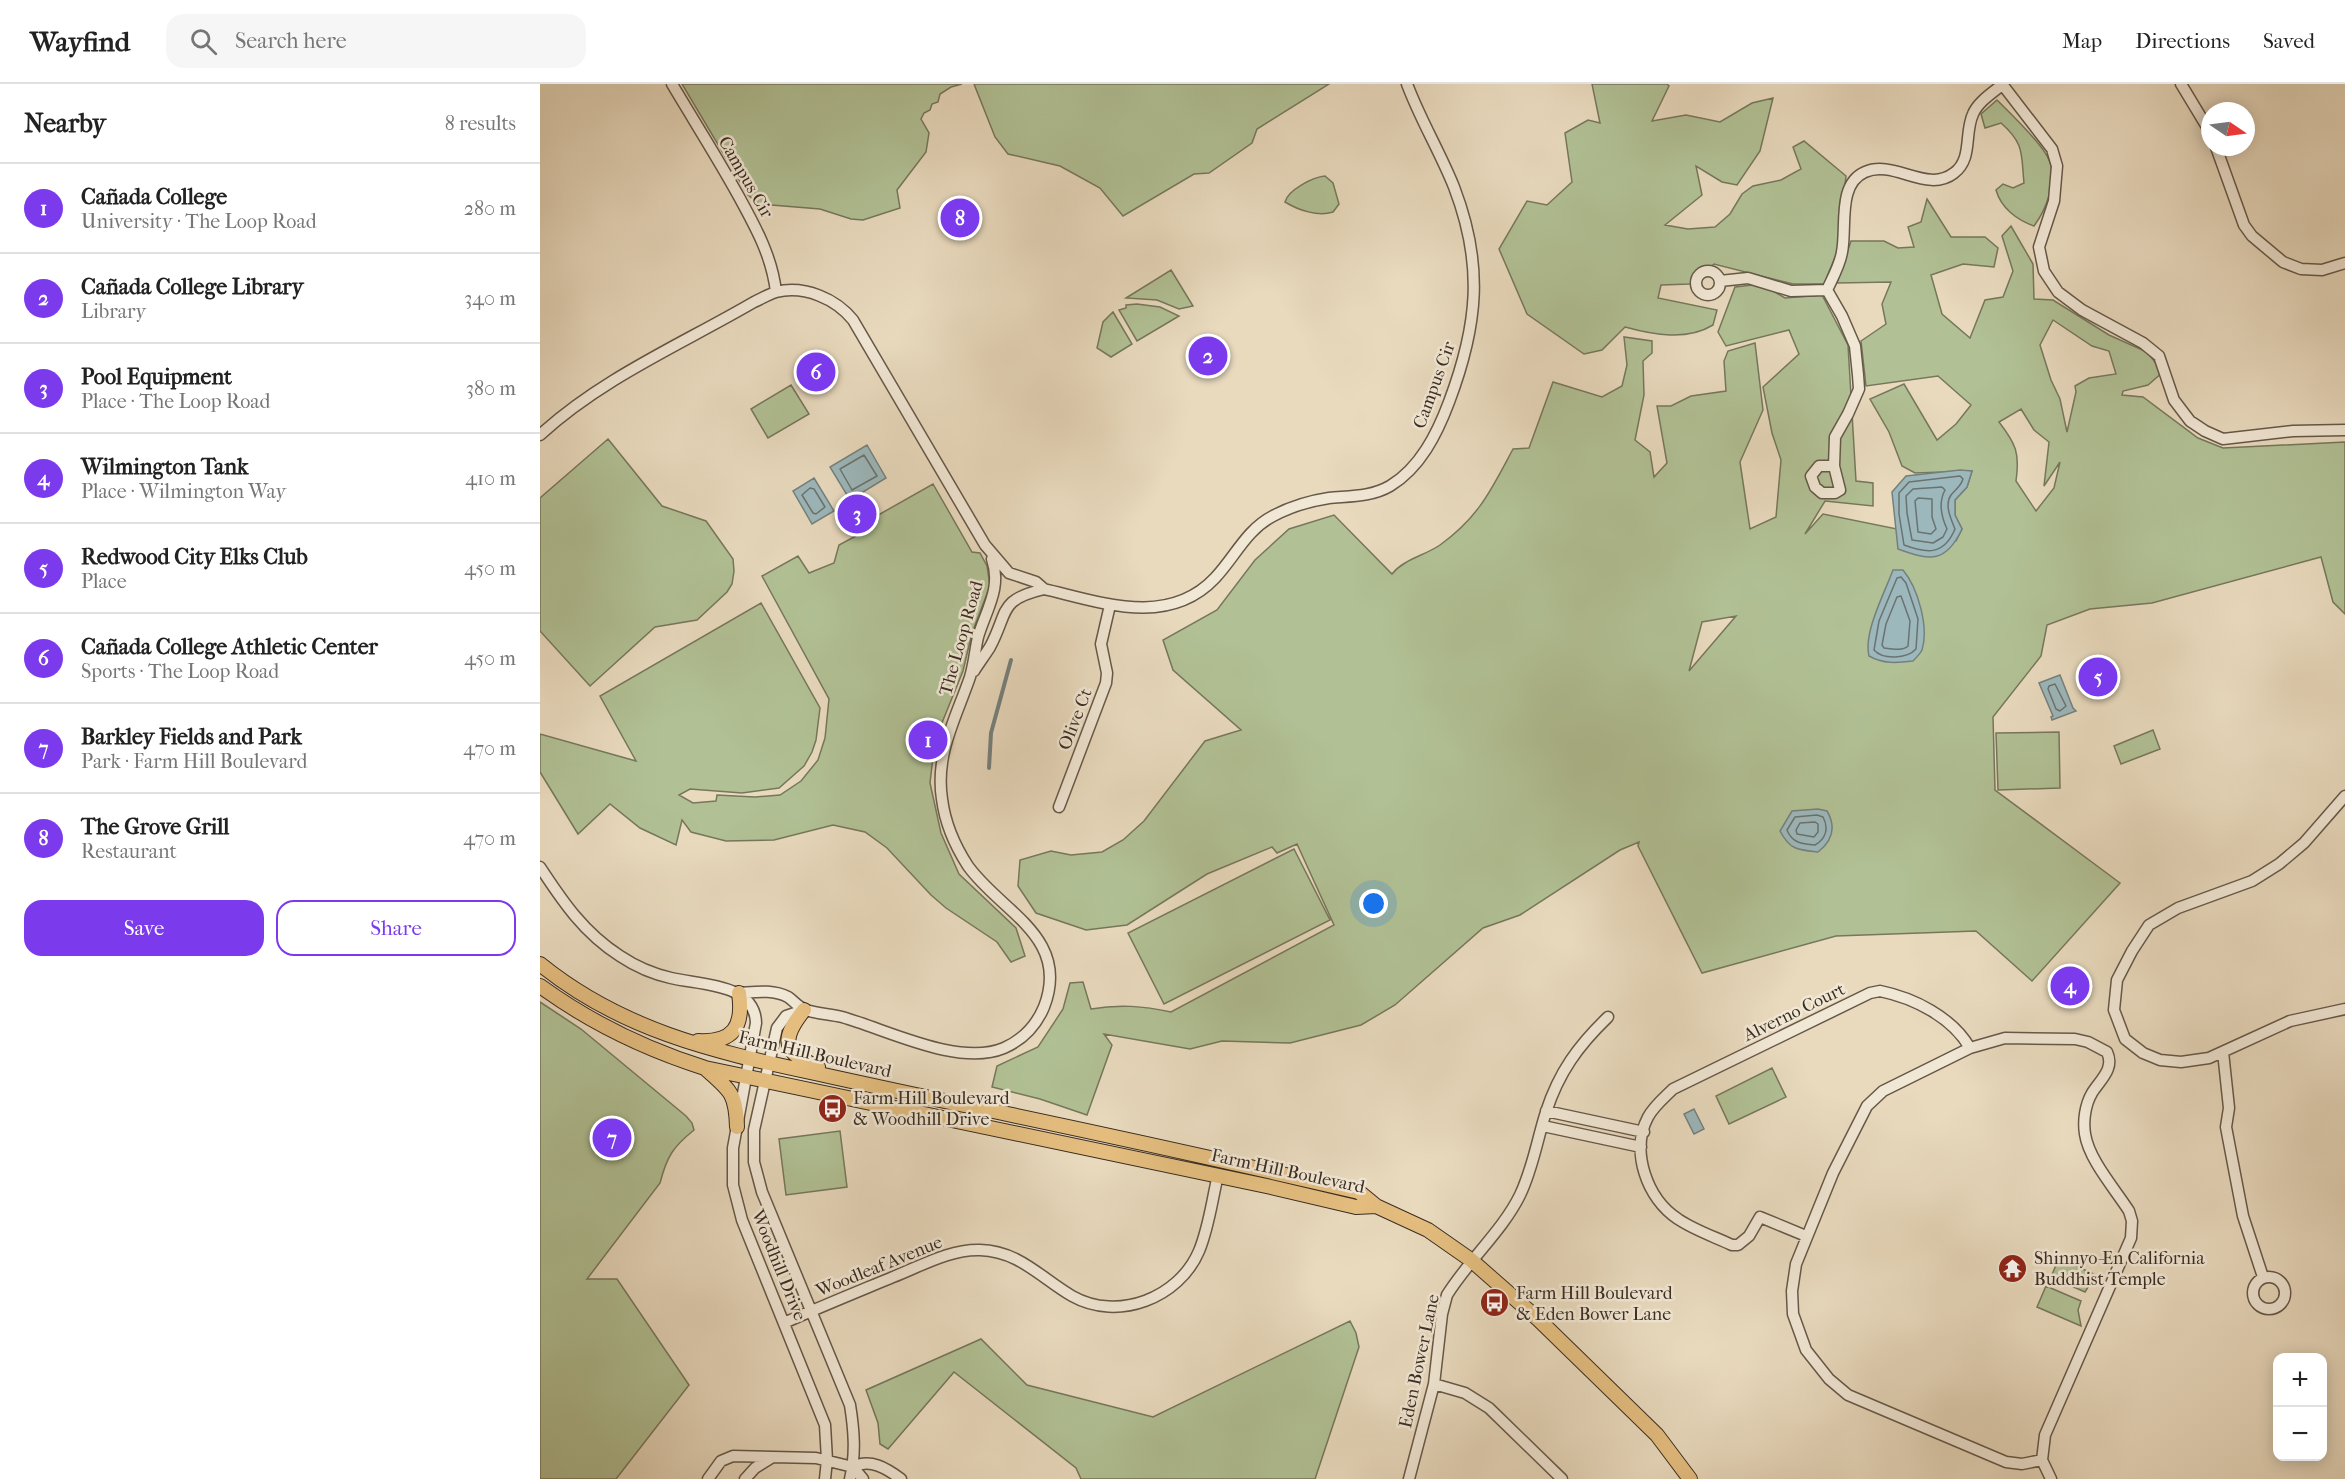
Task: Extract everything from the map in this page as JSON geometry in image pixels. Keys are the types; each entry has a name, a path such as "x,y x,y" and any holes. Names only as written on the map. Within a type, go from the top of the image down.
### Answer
{"main road":[{"name":"Farm Hill Boulevard","path":"540,963 567,984 606,1008 666,1035 749,1059 1114,1136 1359,1192 1376,1206 1428,1230 1472,1260 1538,1319 1657,1435 1690,1479"},
{"name":"Farm Hill Boulevard","path":"540,986 605,1028 644,1046 705,1068 1218,1175 1356,1207 1376,1206"},
{"path":"666,1035 707,1041 718,1041 727,1037 739,1022 742,1010 739,993"},
{"path":"804,1010 789,1032 789,1048 802,1061 854,1082"},
{"path":"705,1068 732,1094 736,1104 736,1127"}],"street":[{"name":"Campus Cir","path":"672,84 761,237 773,270 776,292"},
{"name":"Campus Cir","path":"988,550 1009,573 1036,582 1044,589 1110,605 1142,608 1172,605 1197,593 1216,577 1243,541 1271,517 1296,505 1328,498 1360,496 1388,487 1412,469 1431,441 1450,399 1467,347 1473,310 1475,269 1472,248 1454,187 1417,111 1407,84"},
{"path":"1827,290 1839,265 1843,250 1847,195 1850,185 1858,176 1873,170 1893,170 1926,180 1946,179 1965,159 1973,114 1977,107 2002,84 2052,149 2057,166 2054,201 2039,246 2044,271 2058,292 2082,310 2143,343 2159,356 2174,400 2190,421 2205,431 2223,439 2293,431 2345,430"},
{"path":"2181,84 2201,117"},
{"path":"2219,156 2244,225 2252,236 2283,262 2301,269 2322,270 2345,263"},
{"path":"1720,281 1748,279 1791,291 1827,290"},
{"path":"1827,290 1855,346 1858,375 1858,389 1848,414 1834,437 1834,466"},
{"path":"540,435 571,408 603,386 754,302 776,292 813,294 827,298 845,311 860,332 988,550"},
{"name":"The Loop Road","path":"804,1010 841,1017 948,1051 975,1054 988,1053 1012,1044 1031,1029 1047,1000 1049,965 1043,948 1035,934 1024,922 982,883 959,851 945,816 940,781 945,745 970,676 978,637 995,591 995,570 988,550"},
{"path":"970,676 990,646 1010,602 1025,594 1044,589"},
{"name":"Olive Ct","path":"1059,807 1106,683 1107,673 1101,644 1110,605"},
{"path":"2345,796 2304,843 2279,864 2252,881 2178,908 2149,925 2117,980 2114,1010 2125,1039 2143,1053 2160,1060 2181,1062 2209,1058 2259,1033 2290,1021 2345,1009"},
{"path":"540,867 577,921 590,935 621,957 662,975 739,993 765,991 787,997 804,1010"},
{"name":"Alverno Court","path":"1806,1236 1760,1217 1749,1236 1737,1245 1732,1245 1679,1220 1657,1200 1648,1185 1641,1147 1647,1118 1658,1103 1673,1089 1870,993 1880,991 1935,1012 1963,1036 1970,1048"},
{"path":"739,993 752,1005 756,1014 749,1059"},
{"name":"Woodhill Drive","path":"804,1010 786,1016 777,1028 754,1130 753,1162 762,1192 850,1405 854,1440 850,1479"},
{"name":"Eden Bower Lane","path":"1409,1479 1434,1384 1442,1314 1447,1295 1519,1197 1534,1163 1546,1111 1566,1064 1584,1040 1608,1017"},
{"path":"2042,1460 2014,1464 1993,1458 1848,1395 1829,1379 1806,1350 1793,1314 1792,1291 1796,1264 1833,1173 1867,1106 1883,1091 1970,1048 2005,1038 2075,1039 2107,1052 2110,1062 2091,1095 2084,1120 2085,1135 2090,1152 2129,1211 2133,1229 2045,1435 2042,1460 2051,1479"},
{"path":"2223,1052 2229,1108 2226,1127 2243,1216 2263,1278"},
{"name":"Woodhill Drive","path":"749,1059 736,1127 732,1166 733,1185 742,1220 823,1418 827,1437 825,1479"},
{"path":"1546,1111 1644,1132"},
{"path":"1543,1126 1641,1147"},
{"name":"Woodleaf Avenue","path":"784,1323 943,1256 977,1250 994,1251 1024,1262 1063,1290 1090,1303 1122,1306 1142,1302 1169,1288 1190,1267 1199,1251 1218,1175"},
{"path":"1434,1384 1465,1393 1489,1408 1562,1479"},
{"path":"708,1479 721,1461 727,1457 758,1456 805,1457 853,1467 868,1462 890,1471 901,1479"},
{"path":"745,1479 754,1468 771,1458"},
{"path":"853,1467 863,1479"}],"green space":[{"path":"682,84 962,84 951,87 940,94 938,102 932,104 930,110 924,113 921,119 929,133 926,152 897,190 900,208 863,220 851,219 820,209 759,204 748,195"},
{"path":"974,84 1329,84 1257,129 1252,143 1209,173 1194,174 1123,216 1100,188 1060,166 1008,154 995,137"},
{"path":"1592,84 1667,84 1669,86 1652,121 1686,115 1720,122 1752,103 1773,98 1760,151 1737,185 1722,182 1696,166 1702,195 1665,225 1688,229 1715,227 1730,214 1742,194 1753,186 1781,180 1801,169 1793,147 1804,141 1846,176 1838,250 1824,284 1793,284 1714,264 1690,284 1661,285 1658,298 1717,310 1713,325 1681,335 1659,334 1625,327 1602,350 1584,354 1527,314 1499,249 1527,201 1547,205 1572,182 1565,133 1588,120 1600,123"},
{"path":"1997,100 2026,129 2049,160 2052,176 2049,194 2043,212 2034,226 2010,212 1996,190 2003,184 2013,188 2024,183 2022,157 2014,137 2001,123 1985,128 1981,114"},
{"path":"1325,176 1333,183 1339,204 1333,212 1321,214 1308,212 1285,202 1291,193 1302,185"},
{"path":"1927,199 1951,237 1985,237 1998,248 1994,267 1963,264 1931,275 1942,314 1970,338 1985,300 2003,297 2013,271 2002,236 2011,226 2033,264 2034,299 2053,300 2109,335 2147,352 2163,372 2148,385 2123,391 2122,395 2143,397 2198,438 2223,448 2345,442 2345,614 2333,602 2321,557 2152,603 2090,609 2047,625 2041,656 1993,717 1995,790 2120,883 2032,981 1976,931 1836,936 1702,973 1638,846 1639,842 1620,850 1520,915 1483,928 1395,1005 1361,1025 1290,1043 1222,1041 1190,1049 1104,1034 1112,1045 1087,1115 1040,1099 992,1087 997,1066 1038,1047 1063,1009 1070,983 1083,982 1091,1009 1131,1006 1171,1012 1334,925 1297,844 1277,853 1272,847 1207,874 1127,925 1086,930 1036,913 1018,886 1020,860 1051,851 1071,855 1102,852 1123,840 1144,821 1205,741 1241,730 1173,670 1163,640 1217,610 1255,560 1289,529 1334,515 1392,574 1408,561 1434,549 1465,524 1483,502 1513,449 1529,448 1553,382 1602,397 1622,386 1627,365 1624,337 1652,341 1652,353 1643,361 1644,395 1635,440 1650,452 1654,477 1667,463 1657,406 1671,406 1691,396 1726,391 1724,361 1728,351 1755,343 1763,410 1740,462 1750,529 1776,517 1781,460 1772,433 1763,387 1799,354 1789,330 1726,346 1718,332 1735,287 1761,284 1785,298 1822,295 1848,345 1856,481 1873,483 1873,506 1825,501 1805,534 1823,514 1956,541 1962,529 1955,515 1955,500 1967,487 1972,471 1915,473 1902,466 1889,432 1870,399 1904,384 1937,440 1956,424 1971,405 1938,376 1866,386 1861,341 1886,324 1882,304 1891,282 1837,283 1851,241 1884,241 1898,248 1914,247 1908,227 1921,222","holes":["2053,320 2092,346 2109,351 2116,374 2089,378 2075,386 2076,392 2067,432 2060,399 2051,380 2040,345","2021,409 2034,430 2049,442 2044,486 2060,462 2054,488 2036,511 2016,481 2015,449 1999,422","1736,616 1689,671 1702,622"]},
{"path":"1171,270 1193,306 1179,309 1157,300 1126,298"},
{"path":"1126,305 1160,307 1179,316 1137,341 1119,310 1126,308"},
{"path":"1113,312 1132,344 1111,357 1097,348 1103,322"},
{"path":"791,385 809,414 768,438 751,409"},
{"path":"608,439 662,506 706,521 733,559 734,571 732,584 727,592 697,620 655,627 590,686 540,631 540,498"},
{"path":"933,484 972,552 980,553 987,566 990,586 972,633 963,671 935,740 930,783 941,833 959,874 1016,928 1025,956 1011,962 997,942 946,908 887,848 865,832 833,825 774,840 726,841 691,832 682,820 676,845 640,828 610,804 578,834 540,772 540,734 636,761 600,696 761,603 820,708 812,752 804,766 779,788 742,793 690,789 679,795 693,803 716,801 717,795 755,797 780,795 801,781 818,760 825,738 829,699 762,576 798,556 809,573 834,563 839,545 867,530 866,522"},
{"path":"2153,730 2160,749 2121,764 2114,746"},
{"path":"2059,732 2060,788 1998,790 1996,733"},
{"path":"1294,849 1330,920 1164,1004 1128,933"},
{"path":"540,1002 581,1029 686,1116 694,1130 672,1153 660,1183 587,1279 617,1279 689,1385 616,1479 540,1479"},
{"path":"1772,1068 1786,1097 1729,1124 1716,1096"},
{"path":"840,1131 847,1187 786,1195 779,1139"},
{"path":"2059,1258 2100,1277 2090,1284 2085,1292 2051,1277"},
{"path":"2046,1286 2081,1301 2078,1310 2081,1326 2037,1307"},
{"path":"1350,1321 1359,1347 1315,1479 1081,1479 1076,1468 954,1372 888,1449 880,1444 878,1423 866,1390 981,1339 1027,1385 1153,1417"}],"water":[{"path":"867,445 886,478 850,500 830,467"},
{"path":"1960,470 1972,471 1967,487 1955,500 1955,515 1962,529 1950,548 1936,556 1929,557 1898,549 1892,492 1906,476"},
{"path":"814,478 834,511 812,524 793,491"},
{"path":"1893,570 1903,570 1921,608 1924,641 1922,650 1913,661 1890,662 1869,656 1869,636 1872,624"},
{"path":"2060,675 2076,711 2052,720 2053,716 2039,683"},
{"path":"1818,809 1827,811 1832,823 1832,834 1827,843 1818,852 1795,848 1787,842 1780,831 1792,811"},
{"path":"1694,1109 1704,1129 1694,1134 1684,1114"}],"waterway":[{"path":"989,768 991,733 1011,660"}],"place":[{"name":"The Grove Grill","path":"960,218"},
{"name":"Cañada College Library","path":"1208,356"},
{"name":"Cañada College Athletic Center","path":"816,372"},
{"name":"Pool Equipment","path":"857,514"},
{"name":"Redwood City Elks Club","path":"2098,677"},
{"name":"Cañada College","path":"928,740"},
{"name":"Wilmington Tank","path":"2070,986"},
{"name":"Farm Hill Boulevard & Woodhill Drive","path":"832,1108"},
{"name":"Barkley Fields and Park","path":"612,1138"},
{"name":"Shinnyo-En California Buddhist Temple","path":"2013,1268"},
{"name":"Farm Hill Boulevard & Eden Bower Lane","path":"1495,1303"}]}
